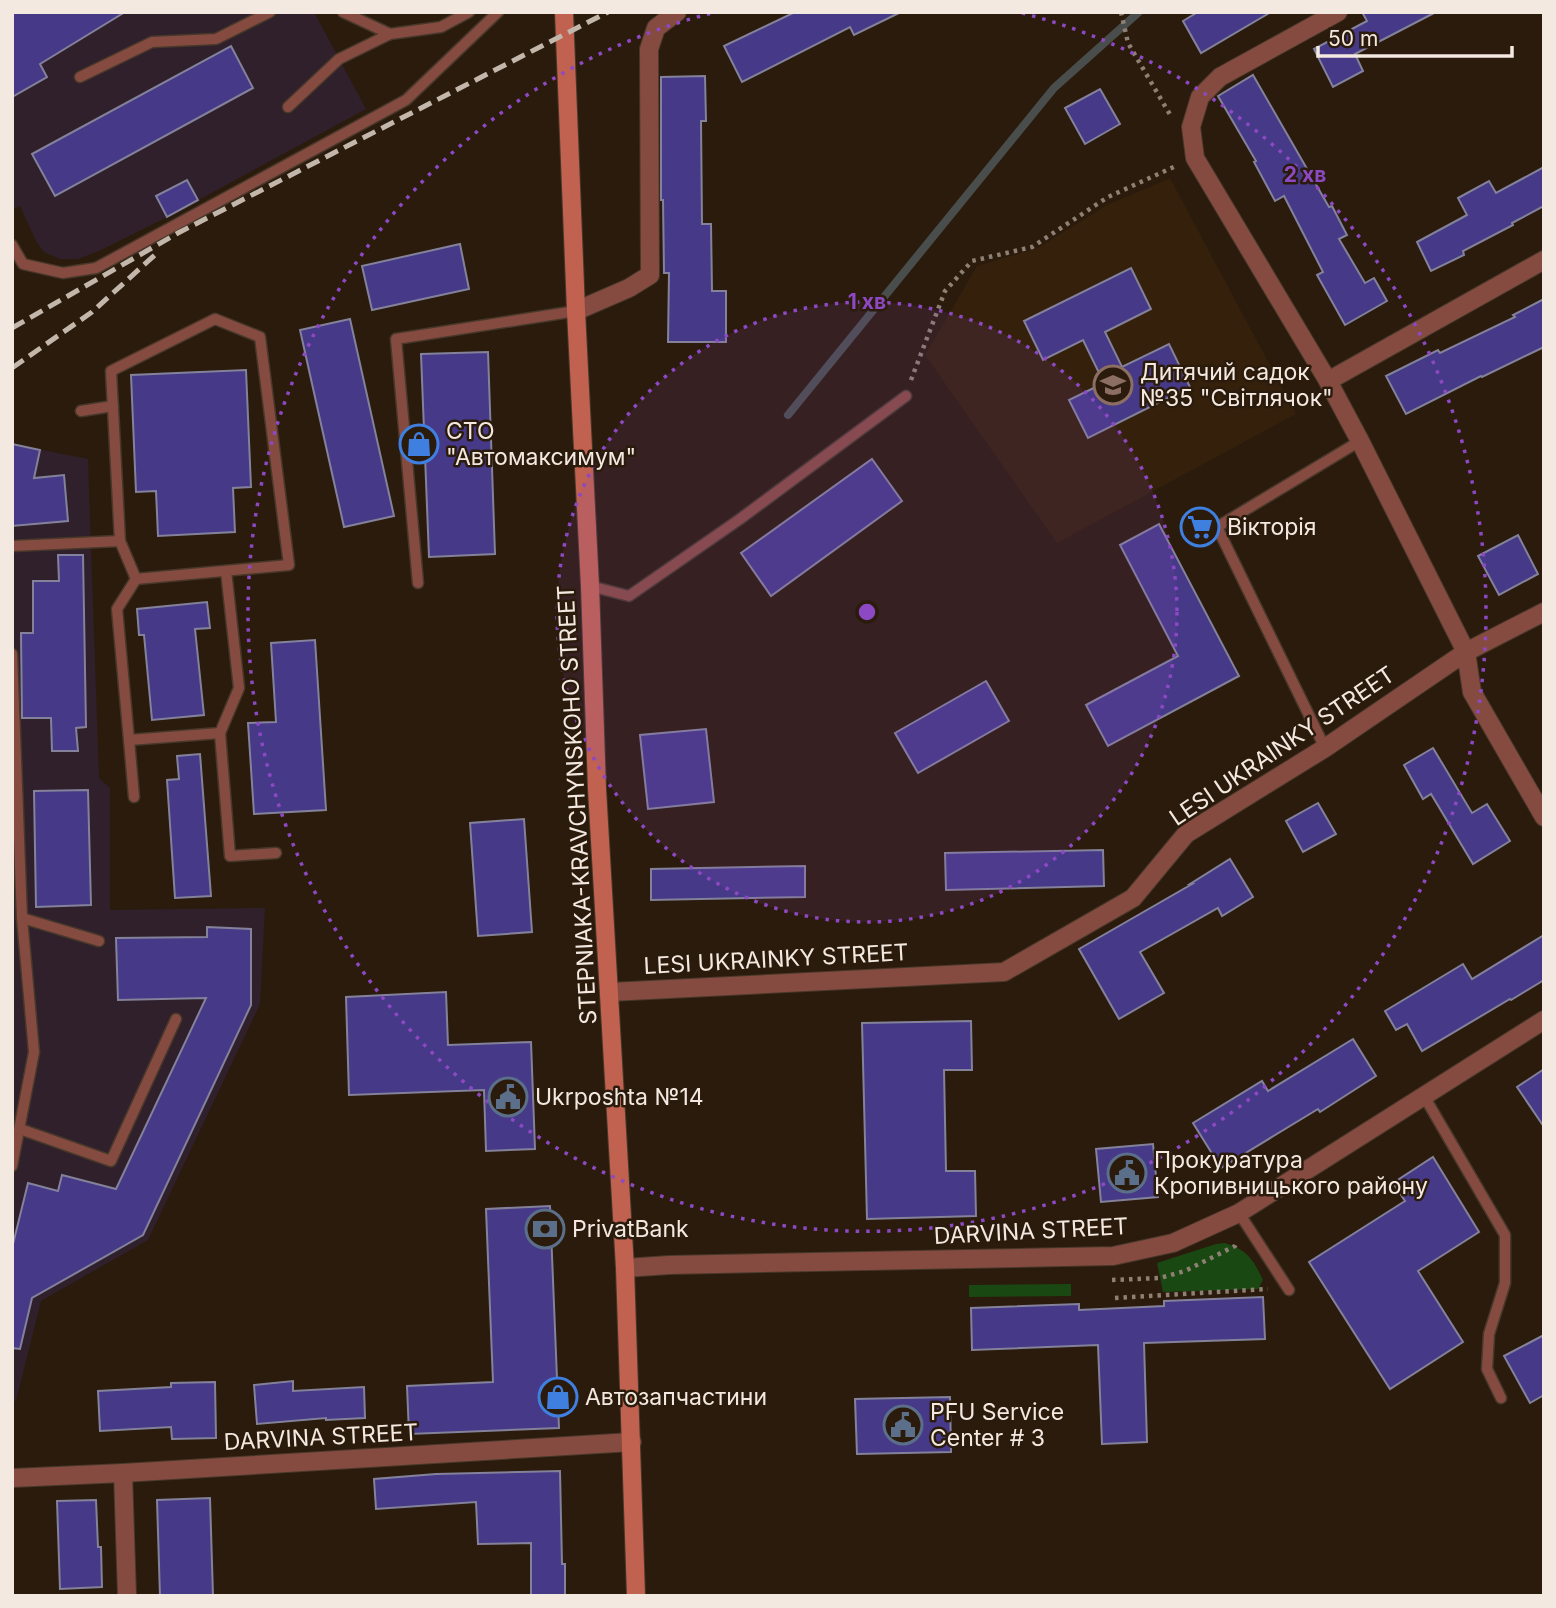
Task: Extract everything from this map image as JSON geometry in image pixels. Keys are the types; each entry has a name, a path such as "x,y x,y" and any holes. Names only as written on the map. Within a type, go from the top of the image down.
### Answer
{"main road":[{"name":"STEPNIAKA-KRAVCHYNSKOHO STREET","path":"564,12 597,789 625,1268 636,1596"}],"street":[{"path":"576,311 629,288 650,275 649,49 656,28 677,12"},
{"path":"1338,12 1220,77 1200,97 1191,127 1195,158 1328,381 1360,441 1466,652 1472,692 1544,817"},
{"path":"1328,381 1544,260"},
{"name":"LESI UKRAINKY STREET","path":"610,992 1004,972 1133,898 1186,834 1325,748 1466,652 1544,612"},
{"name":"DARVINA STREET","path":"625,1268 1113,1256 1173,1243 1243,1219 1424,1096 1544,1020"},
{"name":"DARVINA STREET","path":"12,1478 632,1441"},
{"path":"123,1473 127,1596"}],"lane":[{"path":"80,77 152,42 216,39 270,12"},
{"path":"343,12 390,34"},
{"path":"288,107 339,59 390,34 442,27 468,12"},
{"path":"12,245 18,265 63,273 96,268 406,100 498,12"},
{"path":"418,583 396,339 576,311"},
{"path":"215,319 260,337 289,565 136,579 120,541 111,371 215,319"},
{"path":"590,586 629,596 740,519 906,396"},
{"path":"81,411 113,406"},
{"path":"1325,748 1217,527 1360,441"},
{"path":"12,546 120,541"},
{"path":"226,570 239,688 220,733 230,856 276,853"},
{"path":"134,797 117,609 136,579"},
{"path":"12,654 22,918 34,1052 12,1166"},
{"path":"129,740 220,733"},
{"path":"22,918 99,941"},
{"path":"20,1129 111,1161 176,1019"},
{"path":"1424,1096 1505,1235 1505,1283 1489,1334 1487,1369 1501,1398"},
{"path":"1243,1219 1288,1288"}],"path":[{"path":"1122,15 1128,43 1175,123"},
{"path":"906,396 945,291 972,261 1032,247 1108,197 1195,158"},
{"path":"1112,1280 1160,1278 1185,1271 1235,1246 1243,1219"},
{"path":"1115,1298 1288,1288"}],"shaded area":[{"path":"12,12 314,12 366,109 99,251 78,259 60,259 44,252 20,206 12,210"},
{"name":"Дитячий садок №35 \"Світлячок\"","path":"1170,178 1296,414 1057,543 925,355 977,266 1038,248 1107,205"},
{"path":"12,444 88,459 99,778 110,788 110,910 265,908 260,1004 148,1240 41,1301 16,1401 12,1400"}],"green space":[{"path":"1225,1243 1244,1252 1252,1261 1263,1280 1258,1289 1163,1292 1157,1263"},
{"path":"1071,1284 1071,1296 969,1297 969,1285"}],"building":[{"path":"12,12 125,12 40,64 47,77 12,97"},
{"path":"795,12 901,12 854,35 850,27 742,82 724,46"},
{"path":"1198,12 1271,12 1201,53 1183,21"},
{"path":"1362,12 1436,12 1355,54 1363,71 1333,87 1314,49 1367,21"},
{"path":"231,46 253,88 55,196 32,154"},
{"path":"1253,75 1329,207 1332,206 1347,235 1339,239 1365,283 1374,278 1387,301 1345,325 1317,275 1323,272 1284,196 1275,201 1254,162 1256,161 1218,96"},
{"path":"705,76 706,121 701,121 702,224 711,224 712,291 726,291 726,342 668,342 669,273 664,273 661,200 661,77"},
{"path":"1100,89 1120,124 1085,144 1065,108"},
{"path":"1544,167 1544,206 1463,251 1464,255 1431,271 1417,242 1467,215 1458,198 1489,181 1496,193"},
{"path":"187,180 198,200 167,217 156,196"},
{"path":"460,244 469,289 372,310 362,266"},
{"path":"1131,268 1151,309 1105,332 1122,367 1169,344 1190,387 1088,438 1069,400 1104,383 1083,340 1043,360 1024,321"},
{"path":"1544,299 1544,347 1406,414 1386,376 1515,317 1513,315"},
{"path":"350,319 394,516 344,527 300,330"},
{"path":"488,352 495,554 429,557 421,354"},
{"path":"246,370 251,487 233,488 235,532 158,536 156,491 136,492 131,375"},
{"path":"12,444 40,450 34,478 64,475 68,521 12,526"},
{"path":"872,459 902,501 771,596 741,553"},
{"path":"1159,524 1239,676 1108,746 1086,705 1178,656 1120,545"},
{"path":"1518,535 1538,574 1499,595 1478,556"},
{"path":"58,555 83,555 86,727 76,728 78,751 52,751 51,718 22,718 21,633 33,633 33,581 59,581"},
{"path":"207,602 210,628 195,629 204,715 152,720 144,635 139,635 137,609"},
{"path":"315,640 326,810 254,814 248,723 276,722 271,643"},
{"path":"986,681 1009,721 918,773 895,733"},
{"path":"706,729 714,802 648,809 640,735"},
{"path":"1433,748 1472,813 1487,804 1510,841 1473,864 1431,794 1423,799 1404,765"},
{"path":"200,754 211,896 175,898 167,780 179,779 177,756"},
{"path":"88,790 91,905 36,907 34,791"},
{"path":"1318,803 1336,834 1303,852 1286,821"},
{"path":"524,819 532,932 478,936 470,823"},
{"path":"1103,850 1104,886 946,890 945,853"},
{"path":"1230,859 1253,897 1222,916 1218,908 1140,952 1164,993 1119,1019 1079,949"},
{"path":"805,866 805,897 651,900 651,869"},
{"path":"207,927 251,929 251,1005 143,1235 32,1298 20,1349 12,1348 12,1248 28,1183 58,1191 62,1175 116,1189 206,998 118,1000 116,938 207,937"},
{"path":"1544,935 1544,980 1422,1051 1407,1024 1396,1030 1385,1011 1463,964 1472,979"},
{"path":"446,992 448,1045 531,1042 535,1149 486,1151 484,1090 349,1095 346,997"},
{"path":"971,1021 972,1070 944,1070 946,1171 975,1171 976,1216 867,1219 862,1023"},
{"path":"1353,1039 1376,1076 1320,1112 1318,1109 1221,1168 1193,1123 1262,1081 1268,1091"},
{"path":"1544,1069 1544,1127 1517,1087"},
{"name":"Прокуратура Кропивницького району","path":"1153,1144 1158,1197 1101,1202 1096,1149"},
{"path":"1433,1157 1479,1232 1418,1271 1463,1342 1390,1389 1309,1262 1405,1201 1393,1183"},
{"path":"550,1206 559,1428 409,1434 407,1386 493,1382 486,1209"},
{"path":"1263,1297 1265,1339 1144,1343 1147,1442 1102,1444 1098,1345 972,1350 971,1308 1079,1304 1079,1310 1164,1306 1164,1301"},
{"path":"1544,1335 1544,1395 1530,1403 1504,1356"},
{"path":"293,1381 293,1391 364,1387 365,1418 326,1418 257,1424 254,1385"},
{"path":"215,1382 216,1438 172,1439 171,1427 100,1431 98,1391 171,1387 171,1383"},
{"name":"PFU Service Center # 3","path":"950,1397 951,1452 857,1454 855,1399"},
{"path":"560,1471 565,1596 531,1596 531,1543 478,1544 476,1502 376,1509 374,1479 436,1474"},
{"path":"210,1498 213,1596 160,1596 157,1500"},
{"path":"96,1500 102,1587 60,1589 57,1501"}],"waterway":[{"path":"788,415 1054,88 1139,12"}],"railway":[{"path":"12,328 178,233 608,12"},
{"path":"12,368 92,312 157,253"}],"place":[{"name":"Дитячий садок №35 \"Світлячок\"","path":"1113,385"},
{"name":"СТО \"Автомаксимум\"","path":"419,444"},
{"name":"Вікторія","path":"1200,527"},
{"name":"Ukrposhta №14","path":"508,1097"},
{"name":"Прокуратура Кропивницького району","path":"1127,1173"},
{"name":"PrivatBank","path":"545,1229"},
{"name":"Автозапчастини","path":"558,1397"},
{"name":"PFU Service Center # 3","path":"903,1425"}]}
